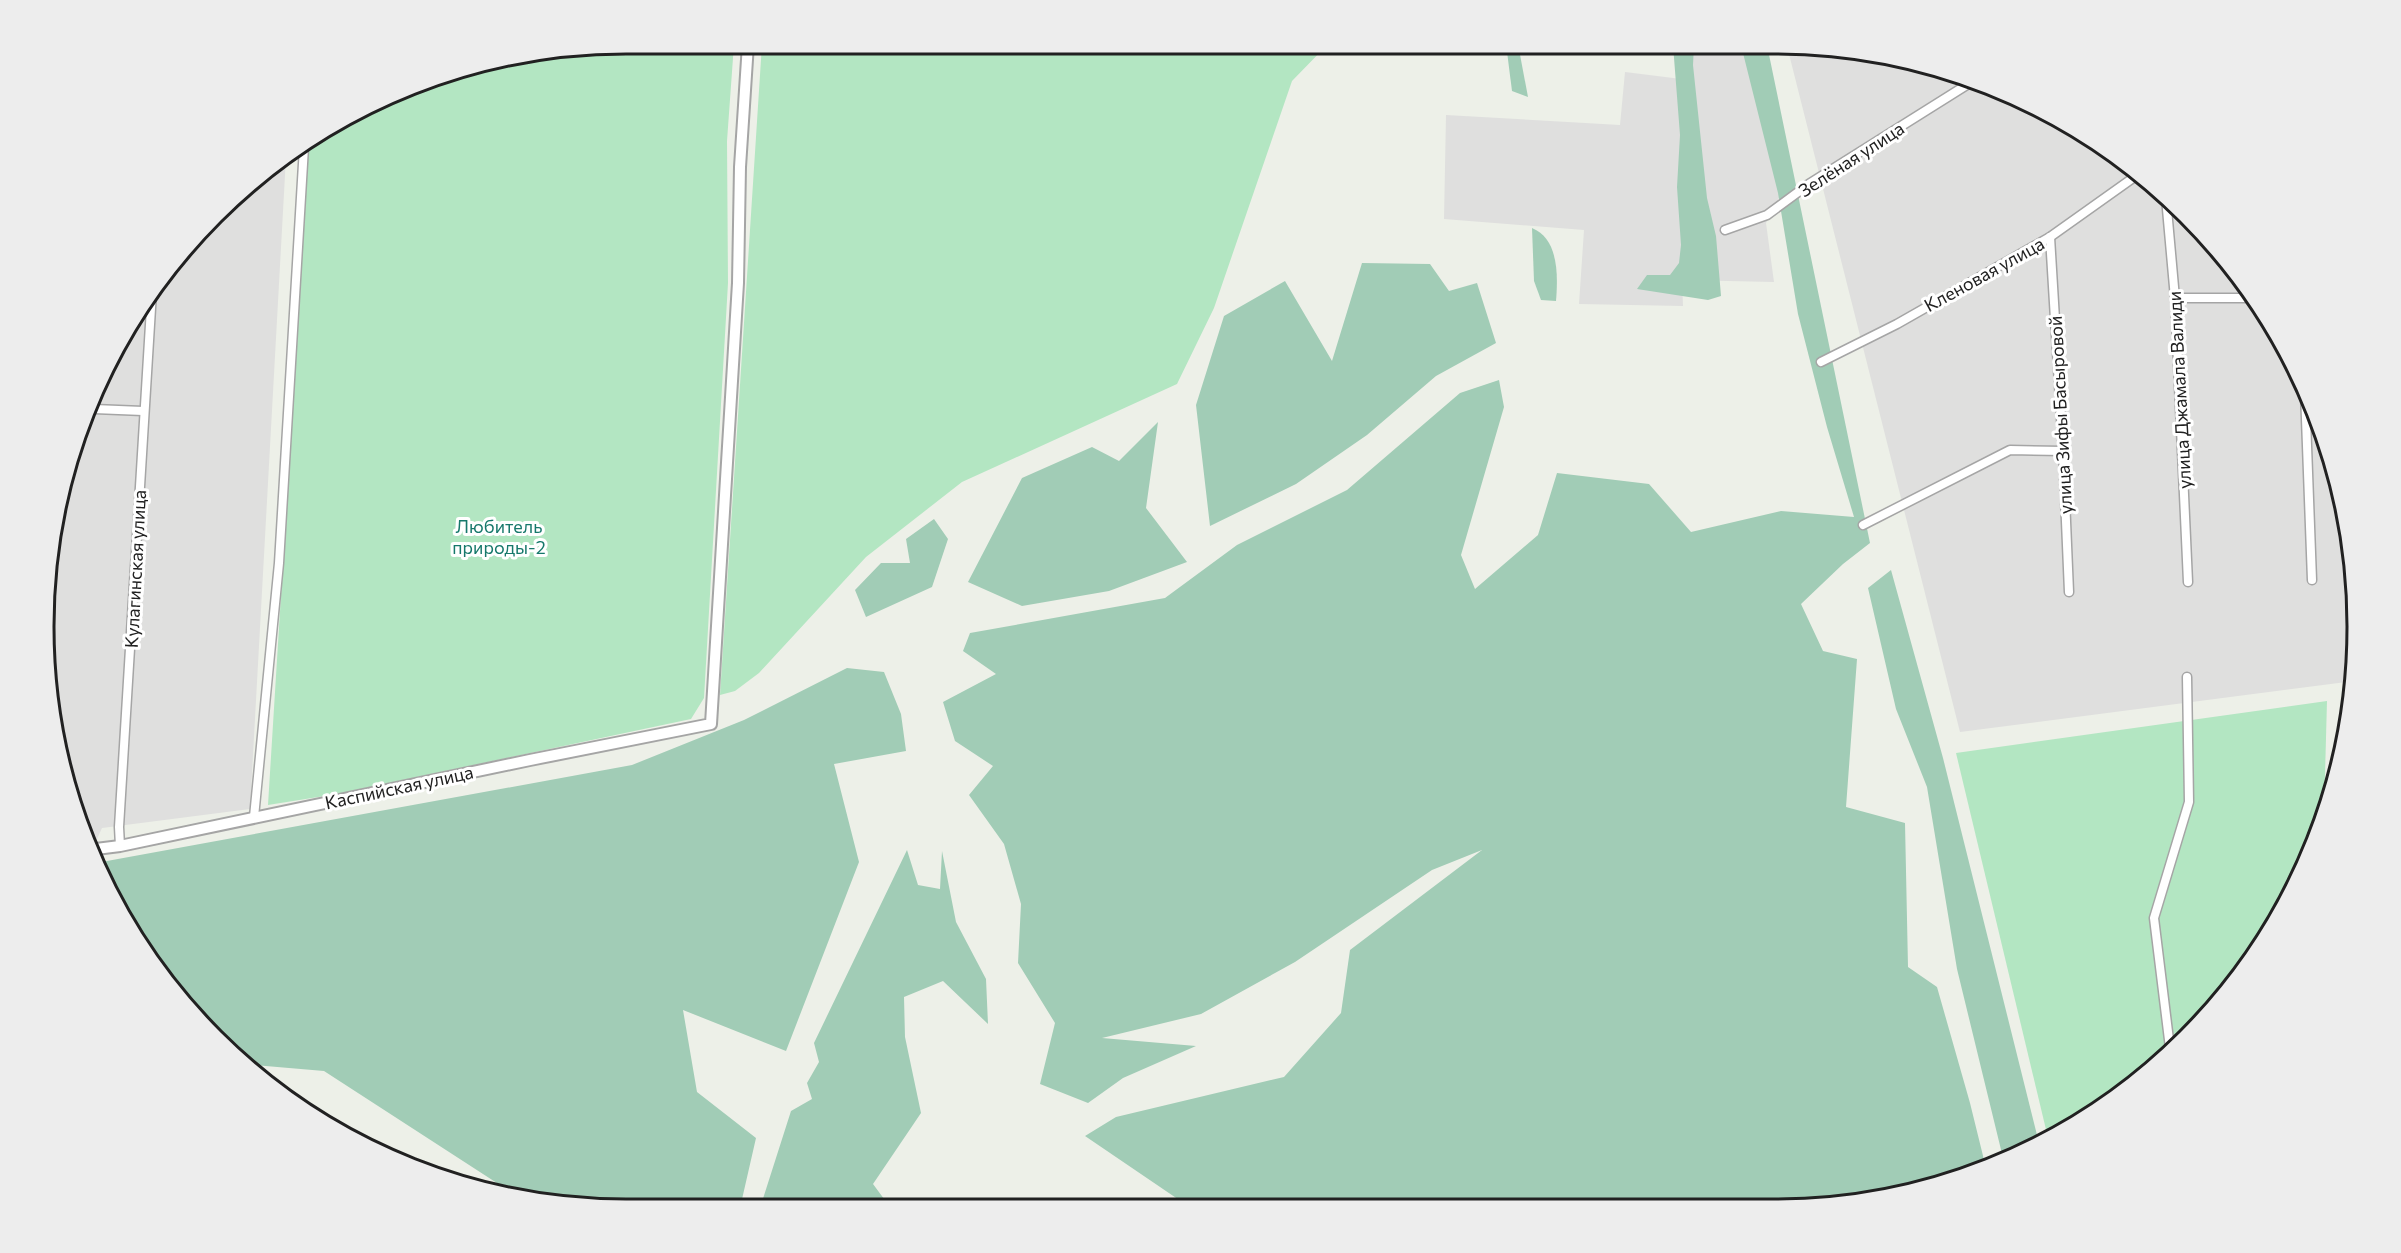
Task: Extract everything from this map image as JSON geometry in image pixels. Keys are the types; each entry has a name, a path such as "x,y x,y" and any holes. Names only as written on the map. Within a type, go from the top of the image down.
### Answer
{"street":[{"name":"Каспийская улица","path":"99,849 711,724 737,295 740,166 747,54"},
{"name":"Зелёная улица","path":"1725,230 1767,215 1809,184 1965,86"},
{"path":"254,817 279,563 304,153"},
{"name":"Кленовая улица","path":"1821,362 1897,324 2050,237 2132,179"},
{"name":"улица Джамала Валиди","path":"2167,211 2175,298 2188,582"},
{"name":"улица Зифы Басыровой","path":"2050,237 2069,592"},
{"path":"2175,298 2244,298"},
{"name":"Кулагинская улица","path":"120,846 119,827 151,307"},
{"path":"97,409 144,411"},
{"path":"2306,414 2312,580"},
{"path":"1863,525 2010,450 2063,451"},
{"path":"2169,1041 2154,918 2189,802 2187,677"}],"shaded area":[{"path":"1681,54 1745,54 1783,190 1766,223 1774,282 1682,280 1683,306 1579,304 1584,230 1444,219 1446,115 1620,125 1625,72 1681,79"},
{"path":"1789,54 1849,59 1886,65 1959,84 2028,113 2093,150 2123,172 2152,196 2205,249 2251,308 2288,373 2317,442 2327,478 2336,515 2346,589 2344,682 1960,732"},
{"path":"285,167 250,809 102,828 97,839 84,811 65,738 55,664 55,589 59,552 65,515 84,442 113,373 150,308 196,249 249,196"}],"green space":[{"name":"Любитель природы-2","path":"733,54 727,141 728,283 704,698 691,719 337,794 268,805 309,150 373,113 407,98 442,84 515,65 589,55"},
{"path":"761,54 1318,54 1292,81 1214,308 1177,384 962,482 866,557 759,673 735,691 720,695"},
{"path":"1507,54 1520,54 1528,97 1512,91"},
{"path":"1674,54 1694,54 1707,198 1716,236 1721,296 1708,300 1637,289 1647,275 1670,275 1679,263 1681,245 1677,187 1680,135"},
{"path":"1743,54 1769,54 1870,543 1843,564 1801,604 1823,651 1857,659 1846,807 1905,823 1908,967 1937,987 1984,1159 1959,1169 1886,1188 1812,1198 1178,1199 1085,1136 1116,1117 1284,1077 1341,1013 1350,950 1482,850 1432,870 1295,962 1201,1014 1102,1038 1196,1046 1123,1078 1088,1103 1040,1084 1055,1023 1018,963 1021,904 1004,844 969,795 993,766 955,741 943,702 996,674 963,651 970,633 1165,598 1237,545 1347,490 1460,393 1499,380 1504,407 1461,555 1475,589 1538,535 1557,473 1649,484 1691,532 1781,511 1854,517 1827,427 1798,314 1778,193"},
{"path":"1532,228 1541,233 1552,249 1557,281 1556,301 1541,300 1534,281"},
{"path":"1362,263 1430,264 1449,291 1477,283 1496,343 1436,376 1367,435 1296,484 1210,526 1196,405 1224,316 1285,281 1332,361"},
{"path":"1158,422 1146,508 1187,562 1109,591 1022,606 968,582 1022,478 1092,447 1119,461"},
{"path":"934,519 948,539 932,587 866,617 855,590 881,563 910,563 906,539"},
{"path":"1891,570 1943,758 2037,1135 2001,1152 1957,969 1927,787 1896,709 1868,588"},
{"path":"847,668 884,672 901,714 906,751 834,764 859,862 786,1051 683,1010 697,1092 756,1138 742,1199 589,1198 498,1184 324,1071 259,1065 222,1031 172,975 150,945 131,913 105,861 632,765 744,720"},
{"path":"2327,701 2325,783 2317,811 2288,880 2251,945 2205,1004 2152,1057 2093,1103 2046,1130 1956,753"},
{"path":"907,850 918,885 940,889 942,851 956,922 986,979 988,1024 943,981 904,997 905,1037 921,1113 873,1184 884,1199 763,1199 791,1111 812,1099 807,1083 819,1062 814,1043"}]}
